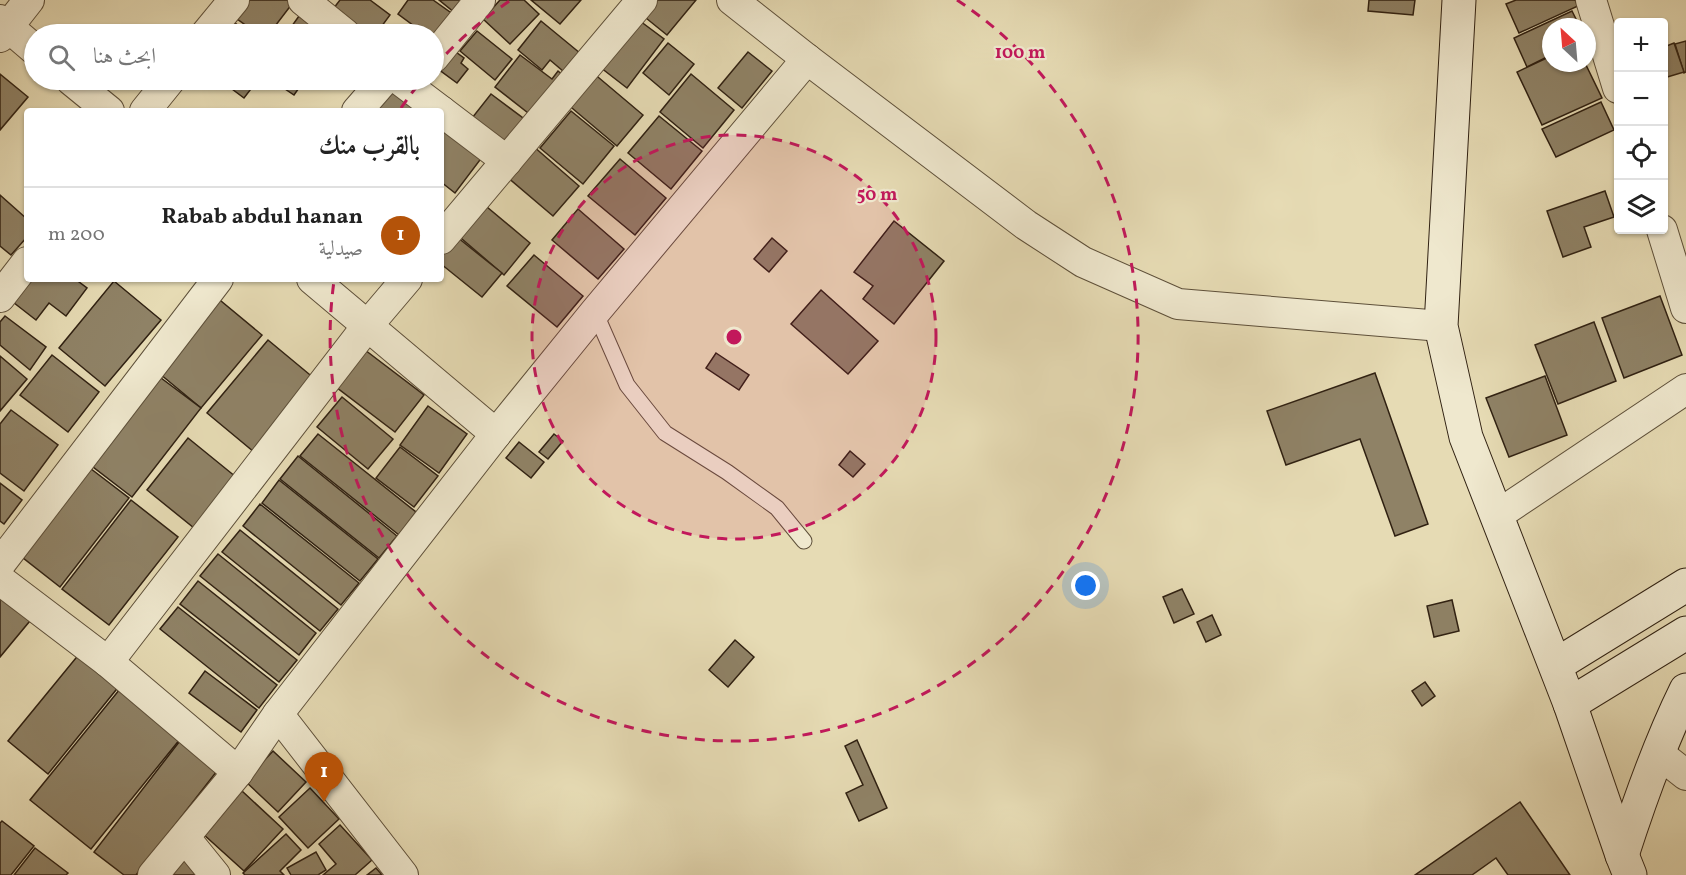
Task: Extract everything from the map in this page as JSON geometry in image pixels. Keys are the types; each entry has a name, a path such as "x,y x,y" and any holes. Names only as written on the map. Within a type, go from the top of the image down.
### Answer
{"street":[{"path":"24,42 3,28 29,0"},
{"path":"214,24 234,0"},
{"path":"444,45 480,0"},
{"path":"444,235 642,0"},
{"path":"732,0 1026,225 1083,262 1178,304 1441,326"},
{"path":"1459,0 1441,326 1466,437 1556,665 1626,865"},
{"path":"1592,0 1614,74"},
{"path":"311,3 334,24"},
{"path":"153,875 238,771 278,714 496,434 807,59"},
{"path":"83,90 105,108"},
{"path":"147,108 162,90"},
{"path":"362,108 388,90"},
{"path":"414,90 437,108"},
{"path":"444,113 507,161"},
{"path":"1663,234 1686,308"},
{"path":"0,297 24,266"},
{"path":"0,564 216,282"},
{"path":"316,282 496,434"},
{"path":"108,662 368,325 404,282"},
{"path":"1496,516 1686,389"},
{"path":"0,580 108,662 238,771"},
{"path":"1556,665 1686,585"},
{"path":"1570,704 1686,633"},
{"path":"1626,865 1639,804 1658,753 1686,690"},
{"path":"278,714 403,875"},
{"path":"1658,753 1686,775"},
{"path":"185,838 215,875"}],"lane":[{"path":"595,312 627,385 665,433 727,472 777,508 804,541"}],"building":[{"path":"245,0 295,0 277,24 244,24 233,16"},
{"path":"340,0 370,0 390,15 383,24 353,24 333,9"},
{"path":"408,0 433,0 457,17 444,27 444,24 412,24 398,14"},
{"path":"439,0 474,0 460,17"},
{"path":"500,0 524,0 539,14 510,44 483,19"},
{"path":"531,0 581,0 560,24"},
{"path":"652,0 696,0 667,35 641,14"},
{"path":"1369,0 1415,0 1413,15 1368,11"},
{"path":"1516,0 1575,0 1578,6 1552,18 1542,18 1542,22 1519,33 1506,4"},
{"path":"1572,11 1576,18 1557,18"},
{"path":"299,16 311,24 293,24"},
{"path":"229,19 236,24 225,24"},
{"path":"541,21 586,58 570,77 550,60 542,70 518,50"},
{"path":"640,21 664,39 627,88 596,64"},
{"path":"1542,25 1542,60 1527,67 1514,38"},
{"path":"477,31 512,59 495,80 460,51"},
{"path":"1686,41 1686,72 1684,73 1675,44"},
{"path":"668,43 694,64 669,95 643,73"},
{"path":"1674,43 1684,72 1668,77 1668,72 1668,45"},
{"path":"449,47 464,58 461,63 468,69 457,83 444,73 444,53"},
{"path":"748,52 772,71 742,108 718,88"},
{"path":"520,55 552,79 558,71 569,80 532,116 495,87"},
{"path":"1542,60 1542,72 1589,72 1602,98 1542,125 1517,72"},
{"path":"592,72 643,115 617,146 566,103"},
{"path":"0,74 28,97 0,130"},
{"path":"691,74 734,110 703,148 660,112"},
{"path":"233,90 250,90 244,98"},
{"path":"286,90 298,90 294,95"},
{"path":"380,90 389,90 417,108 365,108"},
{"path":"491,94 527,121 508,145 472,118"},
{"path":"1601,102 1614,130 1556,157 1542,129"},
{"path":"571,111 614,146 583,184 540,148"},
{"path":"659,116 702,151 671,189 628,153"},
{"path":"444,119 486,152 455,193 444,184"},
{"path":"533,146 579,186 553,216 507,177"},
{"path":"620,159 666,198 635,235 588,196"},
{"path":"1605,191 1614,217 1584,227 1591,247 1563,257 1547,211"},
{"path":"0,195 24,216 24,240 11,255 0,246"},
{"path":"481,202 530,243 504,275 455,233"},
{"path":"578,209 624,249 598,279 552,240"},
{"path":"894,221 944,261 894,324 863,299 873,286 854,272"},
{"path":"452,233 502,273 482,297 444,266 444,242"},
{"path":"772,238 787,251 769,272 754,259"},
{"path":"534,255 583,296 557,327 507,286"},
{"path":"24,282 79,282 87,288 66,316 49,303 36,320 9,299"},
{"path":"113,282 161,320 105,386 59,348"},
{"path":"821,290 878,341 848,374 791,324"},
{"path":"215,296 262,335 201,408 154,369"},
{"path":"1660,296 1682,355 1624,378 1602,318"},
{"path":"5,316 46,347 30,370 0,345 0,322"},
{"path":"1594,322 1616,381 1558,404 1535,345"},
{"path":"268,340 315,379 254,452 207,413"},
{"path":"365,350 424,395 395,432 336,387"},
{"path":"716,353 749,375 739,390 706,368"},
{"path":"52,355 99,392 68,432 20,395"},
{"path":"0,356 27,379 0,411"},
{"path":"153,372 201,408 132,497 84,460"},
{"path":"1375,373 1428,524 1395,536 1360,439 1286,465 1267,411"},
{"path":"1545,376 1567,435 1509,457 1486,398"},
{"path":"342,397 393,439 368,469 317,427"},
{"path":"428,406 467,434 439,473 400,445"},
{"path":"11,410 58,445 24,491 0,473 0,424"},
{"path":"318,434 416,512 399,535 300,456"},
{"path":"554,434 563,441 548,459 539,452"},
{"path":"188,438 236,477 194,528 147,490"},
{"path":"519,442 544,462 531,478 506,458"},
{"path":"400,447 438,476 414,507 376,478"},
{"path":"850,451 865,464 853,477 839,465"},
{"path":"298,456 397,536 379,558 280,479"},
{"path":"82,462 129,498 60,587 13,550"},
{"path":"279,480 378,559 360,581 262,503"},
{"path":"0,483 22,500 4,524 0,521"},
{"path":"131,500 178,537 109,625 62,589"},
{"path":"260,504 359,583 341,605 243,526"},
{"path":"240,530 338,609 320,631 222,552"},
{"path":"218,554 316,633 299,655 200,576"},
{"path":"198,581 297,660 279,682 180,604"},
{"path":"0,587 34,616 0,657"},
{"path":"1182,589 1194,614 1174,623 1163,597"},
{"path":"1452,600 1459,631 1434,637 1427,606"},
{"path":"178,607 277,685 259,708 160,629"},
{"path":"1212,615 1221,635 1206,642 1197,622"},
{"path":"735,640 754,657 728,687 709,670"},
{"path":"80,653 120,685 48,774 8,741"},
{"path":"205,671 257,710 241,732 189,693"},
{"path":"1425,682 1435,696 1422,706 1412,691"},
{"path":"124,684 185,733 91,849 30,800"},
{"path":"186,733 224,762 136,875 124,875 94,852"},
{"path":"857,740 887,808 859,821 846,793 863,785 845,746"},
{"path":"273,751 306,782 278,812 245,781"},
{"path":"310,788 339,819 308,848 279,817"},
{"path":"242,791 283,829 244,871 202,833"},
{"path":"1520,802 1570,875 1508,875 1496,858 1472,875 1415,875"},
{"path":"2,821 34,846 11,875 0,875 0,823"},
{"path":"340,825 372,860 355,875 323,875 336,864 319,844"},
{"path":"286,834 301,850 280,871 284,875 245,875 243,873"},
{"path":"35,848 68,873 66,875 14,875"},
{"path":"316,852 326,870 318,875 291,875 287,868"},
{"path":"190,855 209,875 168,875"},
{"path":"376,868 382,875 367,875"}],"place":[{"name":"Rabab abdul hanan","path":"324,802"}]}
